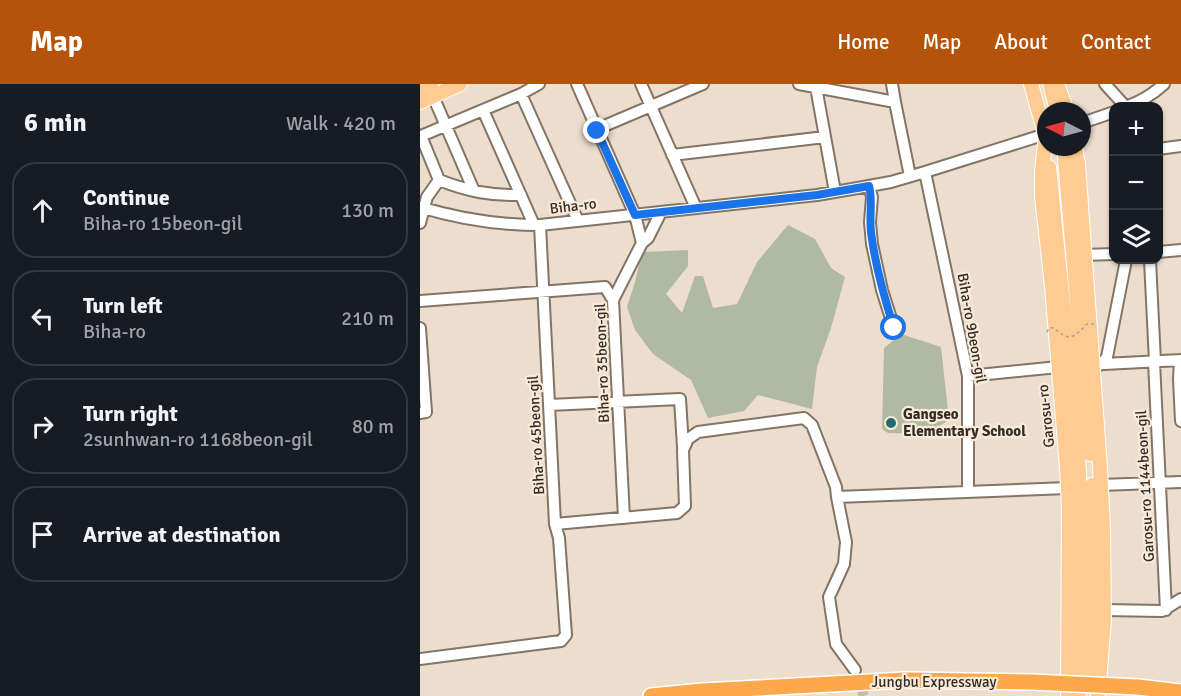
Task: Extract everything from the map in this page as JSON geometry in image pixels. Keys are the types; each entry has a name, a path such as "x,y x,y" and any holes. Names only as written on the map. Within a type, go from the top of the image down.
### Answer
{"highway":[{"name":"Jungbu Expressway","path":"651,696 906,680 1032,682 1138,687 1181,692"}],"main road":[{"path":"420,89 428,94 460,84"},
{"name":"Garosu-ro","path":"1031,84 1037,104"},
{"path":"1050,84 1055,102"},
{"path":"1058,84 1064,102"},
{"name":"Garosu-ro","path":"1044,156 1042,196 1052,286 1080,366 1068,488 1068,696"},
{"name":"Garosu-ro","path":"1048,156 1080,366 1079,696"},
{"name":"Garosu-ro","path":"1065,156 1080,366 1091,469 1091,696"},
{"path":"1077,156 1084,255 1080,366 1101,485 1104,610 1098,696"}],"street":[{"path":"521,195 501,196 457,187 439,180 422,136 521,94 539,84"},
{"path":"577,84 635,215 642,243"},
{"path":"640,84 696,208"},
{"path":"597,129 703,84"},
{"path":"800,84 895,102"},
{"path":"892,84 910,176"},
{"path":"1105,84 1122,102"},
{"path":"1139,102 1164,84"},
{"path":"816,87 835,192"},
{"path":"428,94 446,126 474,191"},
{"path":"521,94 578,221"},
{"path":"483,110 537,225"},
{"path":"1091,120 1109,113"},
{"path":"672,155 825,138"},
{"name":"Biha-ro","path":"421,208 510,225 537,225 662,212 869,186 925,172 1037,138"},
{"path":"1163,148 1181,146"},
{"name":"Biha-ro 9beon-gil","path":"925,172 968,375 968,492"},
{"path":"420,223 421,208 439,180"},
{"path":"869,186 872,197 870,222 872,244 882,290 894,328"},
{"name":"Biha-ro 35beon-gil","path":"624,518 613,300 642,243 648,238 662,212"},
{"name":"Biha-ro 45beon-gil","path":"420,659 561,641 566,635 559,538 555,524 543,292 537,225"},
{"path":"1163,252 1181,250"},
{"path":"1084,255 1109,254"},
{"path":"1080,366 1107,357 1125,264"},
{"name":"Garosu-ro 1144beon-gil","path":"1150,264 1166,610"},
{"path":"420,301 605,287 613,300"},
{"path":"420,328 426,412 420,413"},
{"path":"968,375 1181,360 1179,379 1181,420"},
{"path":"549,405 680,399 683,450 685,506 677,513 555,524"},
{"path":"683,450 688,439 698,432 804,418 812,425 836,487 846,542 844,564 829,597 836,644 855,670"},
{"path":"1101,485 1181,482"},
{"path":"837,497 1068,488"},
{"path":"1104,610 1162,611 1181,599"}],"path":[{"path":"1047,332 1049,328 1054,328 1065,337 1069,337 1079,333 1087,324 1094,324 1096,327"}],"green space":[{"path":"788,225 815,239 831,268 845,277 817,367 812,409 758,395 744,411 708,418 691,380 653,354 635,330 627,307 642,252 688,250 688,266 666,294 682,313 695,276 703,276 713,308 737,304 757,262"},
{"path":"901,334 941,347 949,420 926,434 888,433 882,429 884,348"}],"tunnel":[{"path":"857,676 864,696"}],"place":[{"name":"Gangseo Elementary School","path":"891,423"}],"route":[{"path":"597,131 635,215 817,195 869,186 872,197 870,222 872,244 882,290 894,328"}]}
